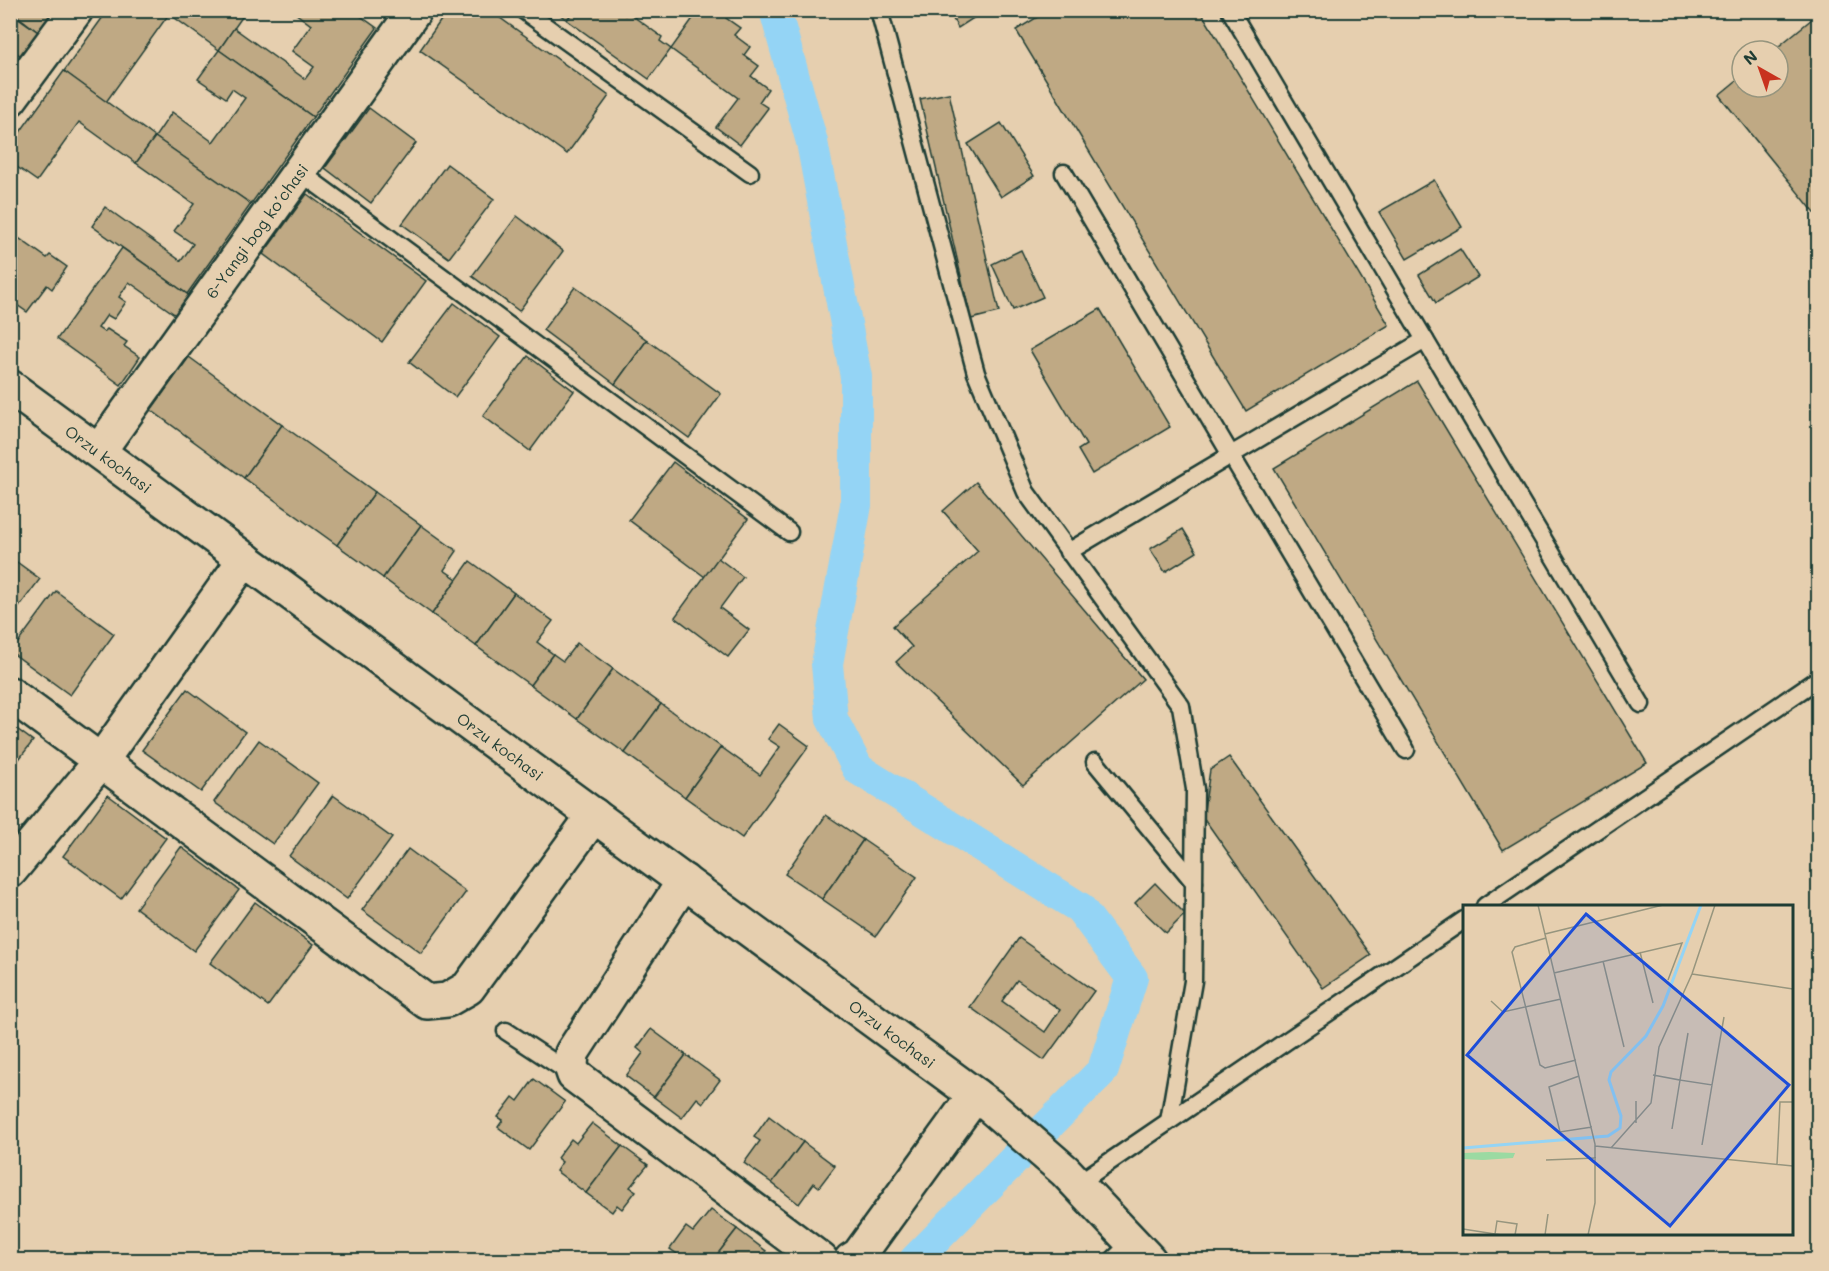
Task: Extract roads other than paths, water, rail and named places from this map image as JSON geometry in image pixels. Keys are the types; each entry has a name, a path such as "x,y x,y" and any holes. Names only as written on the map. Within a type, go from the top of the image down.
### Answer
{"street":[{"path":"10,99 76,10"},
{"name":"6-Yangi bog koʼchasi","path":"99,451 416,10"},
{"name":"Orzu kochasi","path":"10,387 982,1100 1071,1178 1132,1254"},
{"path":"10,871 101,761 245,559"},
{"path":"10,694 427,1002 447,1000 468,988 594,815"},
{"path":"684,881 572,1053 571,1066 574,1075 821,1260"},
{"path":"851,1260 859,1255 982,1100"}],"lane":[{"path":"523,10 750,173"},
{"path":"879,10 976,373 1026,492 1181,706 1195,789 1193,981 1169,1121"},
{"path":"1230,10 1641,704"},
{"path":"300,172 789,532"},
{"path":"1064,173 1406,750"},
{"path":"1068,552 1425,340"},
{"path":"1486,905 1818,679"},
{"path":"1095,762 1194,882"},
{"path":"1071,1178 1169,1121 1463,921"},
{"path":"506,1031 574,1075"}],"waterway":[{"path":"775,10 812,142 856,377 856,505 827,664 832,719 858,769 1080,908 1132,978 1103,1070 915,1260"}]}
